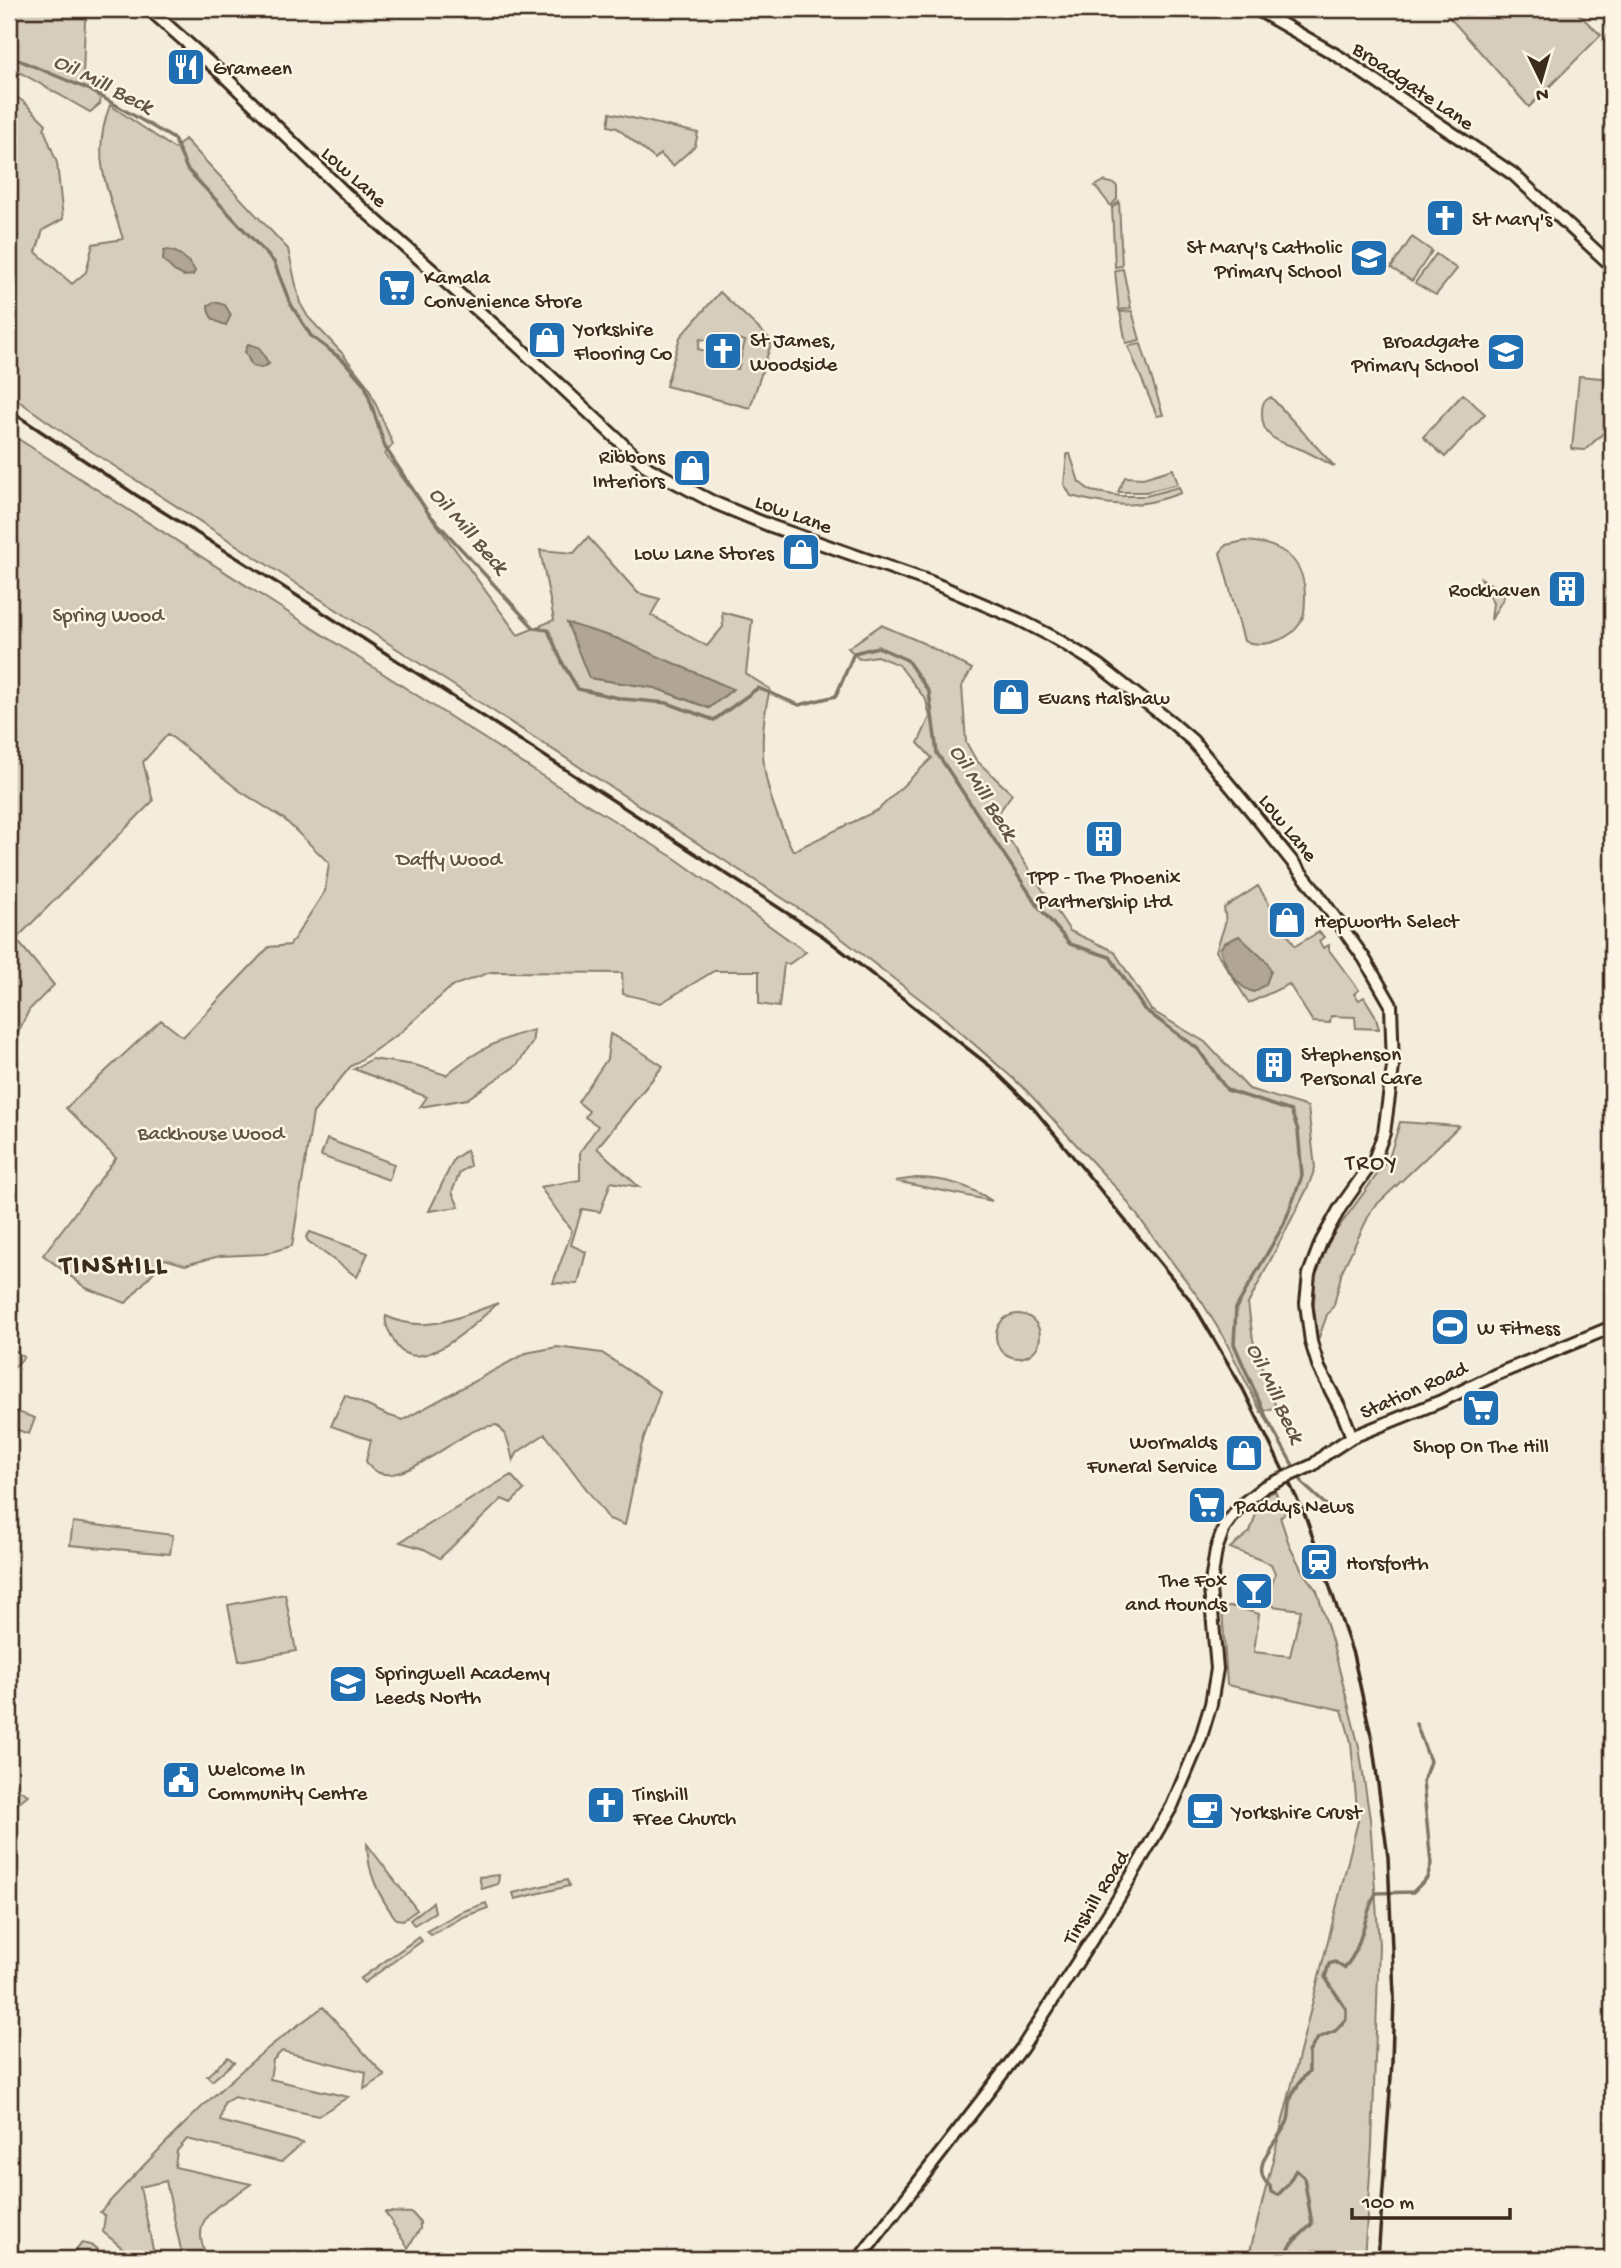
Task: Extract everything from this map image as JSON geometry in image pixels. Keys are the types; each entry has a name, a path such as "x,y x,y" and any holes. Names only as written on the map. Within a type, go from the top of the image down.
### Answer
{"street":[{"name":"Low Lane","path":"149,9 221,73 347,195 517,345 648,468 715,503 771,526 931,582 1018,619 1096,663 1140,695 1192,740 1315,890 1364,958 1391,1005 1393,1045 1390,1101 1384,1133 1374,1160 1340,1208 1321,1242 1309,1275 1306,1303 1311,1342 1319,1368 1343,1413 1352,1437"},
{"name":"Broadgate Lane","path":"1256,9 1338,56 1513,174 1612,266"},
{"name":"Station Road","path":"1240,1506 1265,1487 1313,1465 1338,1444 1352,1437 1439,1402 1495,1374 1612,1327"},
{"name":"Tinshill Road","path":"859,2259 1022,2048 1118,1899 1172,1806 1212,1704 1217,1669 1210,1589 1212,1567 1224,1528 1240,1506"}],"green space":[{"path":"9,9 90,9 85,21 83,76 102,89 100,104 90,112 21,73 9,74"},
{"path":"1442,9 1573,9 1601,35 1529,107"},
{"path":"9,92 24,102 46,124 44,129 57,163 63,219 43,230 36,252 72,284 86,272 93,244 123,239 107,189 101,158 101,141 110,105 175,149 185,139 288,249 300,303 308,317 368,386 393,444 385,454 518,635 554,620 540,550 574,553 588,537 638,593 660,599 651,615 707,646 723,627 722,612 752,620 746,674 770,689 763,733 765,772 775,810 793,851 878,810 932,758 918,743 930,717 926,700 899,665 877,656 859,659 848,648 881,625 972,669 962,686 966,742 976,760 1012,794 995,818 1070,931 1114,951 1151,1010 1205,1042 1249,1089 1308,1107 1315,1168 1308,1187 1248,1304 1253,1340 1276,1407 1261,1412 1224,1338 1202,1302 1119,1191 1025,1089 942,1016 824,925 71,438 9,394","holes":["589,678 733,689 709,708 655,688"]},
{"path":"610,113 698,133 695,146 673,166 660,154 655,159 617,128 608,126"},
{"path":"1104,181 1117,187 1117,199 1111,206 1095,186"},
{"path":"1119,201 1122,266 1115,267 1112,208"},
{"path":"1412,237 1432,251 1412,281 1391,268"},
{"path":"1436,254 1457,269 1436,295 1415,283"},
{"path":"1123,269 1131,308 1119,310 1115,270"},
{"path":"720,292 772,341 750,408 666,386 680,337","holes":["715,333 745,341 738,369 707,361 709,352 698,349 700,339 712,341"]},
{"path":"1132,311 1140,340 1126,343 1120,312"},
{"path":"1141,344 1163,415 1157,416 1128,346"},
{"path":"1579,376 1612,379 1612,425 1585,450 1572,449"},
{"path":"1463,394 1485,414 1445,457 1423,437"},
{"path":"1271,397 1335,467 1277,440 1266,431 1262,415 1263,404"},
{"path":"9,433 676,859 806,952 789,964 784,964 779,1007 759,1004 759,971 714,971 661,1003 623,994 622,973 491,972 452,986 400,1033 350,1067 313,1113 292,1246 264,1254 220,1256 185,1265 165,1259 126,1303 86,1288 43,1255 116,1158 66,1108 161,1020 183,1037 269,947 290,945 325,891 329,863 284,819 240,791 168,734 143,762 153,801 16,939 54,985 29,1010 9,1051"},
{"path":"1067,454 1070,454 1079,482 1091,491 1120,496 1146,496 1179,487 1181,493 1152,502 1126,505 1071,496 1064,484"},
{"path":"1173,469 1178,484 1146,492 1118,492 1125,477 1143,478"},
{"path":"1245,541 1269,545 1288,554 1295,562 1304,582 1305,609 1299,625 1286,636 1270,643 1244,641 1220,553 1226,545"},
{"path":"1481,578 1500,590 1504,597 1491,620 1493,603"},
{"path":"1258,886 1295,946 1319,932 1324,937 1319,941 1323,948 1329,945 1329,950 1359,990 1354,994 1359,1000 1364,997 1375,1015 1379,1029 1356,1028 1355,1017 1331,1016 1330,1023 1313,1022 1289,984 1249,1003 1216,951 1226,921 1224,908"},
{"path":"534,1030 532,1043 517,1065 467,1099 420,1107 427,1097 354,1069 372,1059 415,1065 446,1075 487,1047"},
{"path":"610,1034 663,1066 597,1148 639,1187 611,1182 600,1212 582,1209 571,1245 586,1252 578,1284 553,1283 572,1231 540,1187 580,1180 580,1152 598,1126 585,1117 589,1111 578,1102 607,1059"},
{"path":"1400,1122 1459,1126 1372,1209 1342,1271 1334,1305 1327,1315 1318,1340 1314,1307 1315,1276 1328,1242 1389,1158"},
{"path":"327,1139 394,1164 389,1180 321,1156"},
{"path":"467,1150 470,1166 460,1172 452,1192 459,1207 429,1211 454,1159"},
{"path":"916,1178 956,1184 992,1201 895,1181"},
{"path":"310,1232 368,1253 357,1277 308,1241 306,1237"},
{"path":"498,1303 446,1345 431,1353 416,1356 404,1352 394,1341 386,1322 386,1316 415,1324 442,1322"},
{"path":"1018,1314 1034,1320 1040,1336 1034,1352 1018,1358 1002,1352 996,1336 1002,1320"},
{"path":"9,1347 24,1357 9,1373"},
{"path":"557,1347 602,1353 660,1392 641,1447 625,1525 609,1519 545,1434 518,1452 513,1461 501,1429 497,1425 485,1427 414,1466 386,1474 375,1471 366,1461 371,1440 331,1426 345,1395 403,1420 526,1353"},
{"path":"9,1409 35,1418 29,1434 9,1427"},
{"path":"511,1475 524,1490 511,1503 502,1499 440,1558 424,1549 400,1542"},
{"path":"1275,1491 1285,1513 1280,1517 1290,1547 1304,1574 1317,1591 1332,1641 1359,1747 1370,1819 1379,1945 1372,2146 1364,2259 1248,2259 1358,1821 1351,1742 1342,1710 1227,1685 1222,1607 1236,1607 1259,1614 1254,1652 1290,1656 1301,1610 1273,1606 1271,1593 1275,1573 1271,1564 1230,1548 1250,1532 1261,1499"},
{"path":"73,1522 173,1535 170,1554 70,1545"},
{"path":"285,1594 296,1651 239,1661 228,1605"},
{"path":"9,1784 28,1795 9,1810"},
{"path":"367,1844 417,1910 403,1920 396,1919 379,1893 369,1865"},
{"path":"499,1875 498,1884 482,1889 479,1877"},
{"path":"567,1880 569,1886 515,1899 513,1893"},
{"path":"433,1902 435,1912 414,1925 410,1920"},
{"path":"486,1903 488,1908 463,1917 431,1935 427,1931 461,1912"},
{"path":"419,1937 422,1941 364,1983 360,1979"},
{"path":"323,2007 385,2076 364,2089 366,2072 282,2051 273,2060 270,2079 348,2097 318,2116 234,2097 224,2103 220,2121 303,2143 281,2162 187,2139 177,2151 175,2167 251,2184 222,2203 206,2218 202,2227 201,2239 205,2252 202,2259 183,2259 166,2181 140,2187 155,2259 136,2259 103,2232 105,2216 100,2212 160,2148 245,2068"},
{"path":"228,2057 234,2062 212,2081 207,2076"},
{"path":"385,2212 412,2213 420,2222 420,2229 408,2248"},
{"path":"82,2243 93,2246 108,2259 69,2259"}],"shaded area":[{"path":"164,250 178,253 186,259 195,271 193,275 184,276 174,271 163,260"},
{"path":"214,302 225,305 231,315 226,325 215,321 211,316 208,305"},
{"path":"248,344 259,347 269,364 261,368 252,366 245,352"},
{"path":"567,623 616,638 733,689 709,708 655,688 589,678"},
{"path":"1239,936 1267,962 1271,971 1266,984 1254,992 1237,981 1228,969 1220,949 1224,943"}],"waterway":[{"name":"Oil Mill Beck","path":"9,56 90,90 174,139 187,169 274,262 290,303 311,336 344,361 365,385 385,447 429,514 534,628 548,630 578,689 623,699 667,703 714,720 758,688 799,705 836,696 854,653 878,647 907,660 929,692 937,753 1038,906 1070,944 1110,957 1144,1009 1198,1049 1227,1090 1291,1111 1298,1130 1302,1176 1284,1224 1236,1308 1234,1344 1267,1419 1304,1485 1336,1514"},
{"path":"1282,2259 1294,2241 1312,2224 1304,2177 1296,2170 1278,2195 1271,2192 1270,2186 1263,2178 1263,2161 1285,2127 1290,2101 1309,2071 1309,2052 1318,2038 1335,2031 1346,2019 1346,2009 1325,1977 1329,1964 1335,1962 1344,1968 1350,1960 1376,1893 1413,1892 1427,1878 1431,1864 1423,1782 1430,1761 1416,1724"}],"railway":[{"path":"9,410 136,495 282,586 824,937 990,1066 1034,1109 1192,1302 1243,1389 1305,1515 1353,1654 1372,1740 1388,1857 1394,1995 1392,2063 1378,2259"}],"place":[{"name":"Grameen","path":"186,67"},
{"name":"St Mary's","path":"1445,218"},
{"name":"St Mary's Catholic Primary School","path":"1369,258"},
{"name":"Kamala Convenience Store","path":"397,288"},
{"name":"Yorkshire Flooring Co","path":"547,340"},
{"name":"St James, Woodside","path":"723,351"},
{"name":"Broadgate Primary School","path":"1506,352"},
{"name":"Ribbons Interiors","path":"692,468"},
{"name":"Low Lane Stores","path":"801,552"},
{"name":"Rockhaven","path":"1567,589"},
{"name":"Evans Halshaw","path":"1011,697"},
{"name":"TPP - The Phoenix Partnership Ltd","path":"1104,839"},
{"name":"Hepworth Select","path":"1287,920"},
{"name":"Stephenson Personal Care","path":"1274,1065"},
{"name":"W Fitness","path":"1450,1327"},
{"name":"Shop On The Hill","path":"1481,1408"},
{"name":"Wormalds Funeral Service","path":"1244,1453"},
{"name":"Paddys News","path":"1207,1505"},
{"name":"Horsforth","path":"1319,1562"},
{"name":"The Fox and Hounds","path":"1254,1591"},
{"name":"Springwell Academy Leeds North","path":"348,1684"},
{"name":"Welcome In Community Centre","path":"181,1780"},
{"name":"Tinshill Free Church","path":"606,1805"},
{"name":"Yorkshire Crust","path":"1205,1811"}],"district":[{"name":"TROY","path":"1372,1161"},
{"name":"TINSHILL","path":"114,1263"}],"park label":[{"name":"Spring Wood","path":"108,614"},
{"name":"Daffy Wood","path":"449,858"},
{"name":"Backhouse Wood","path":"211,1132"}]}
